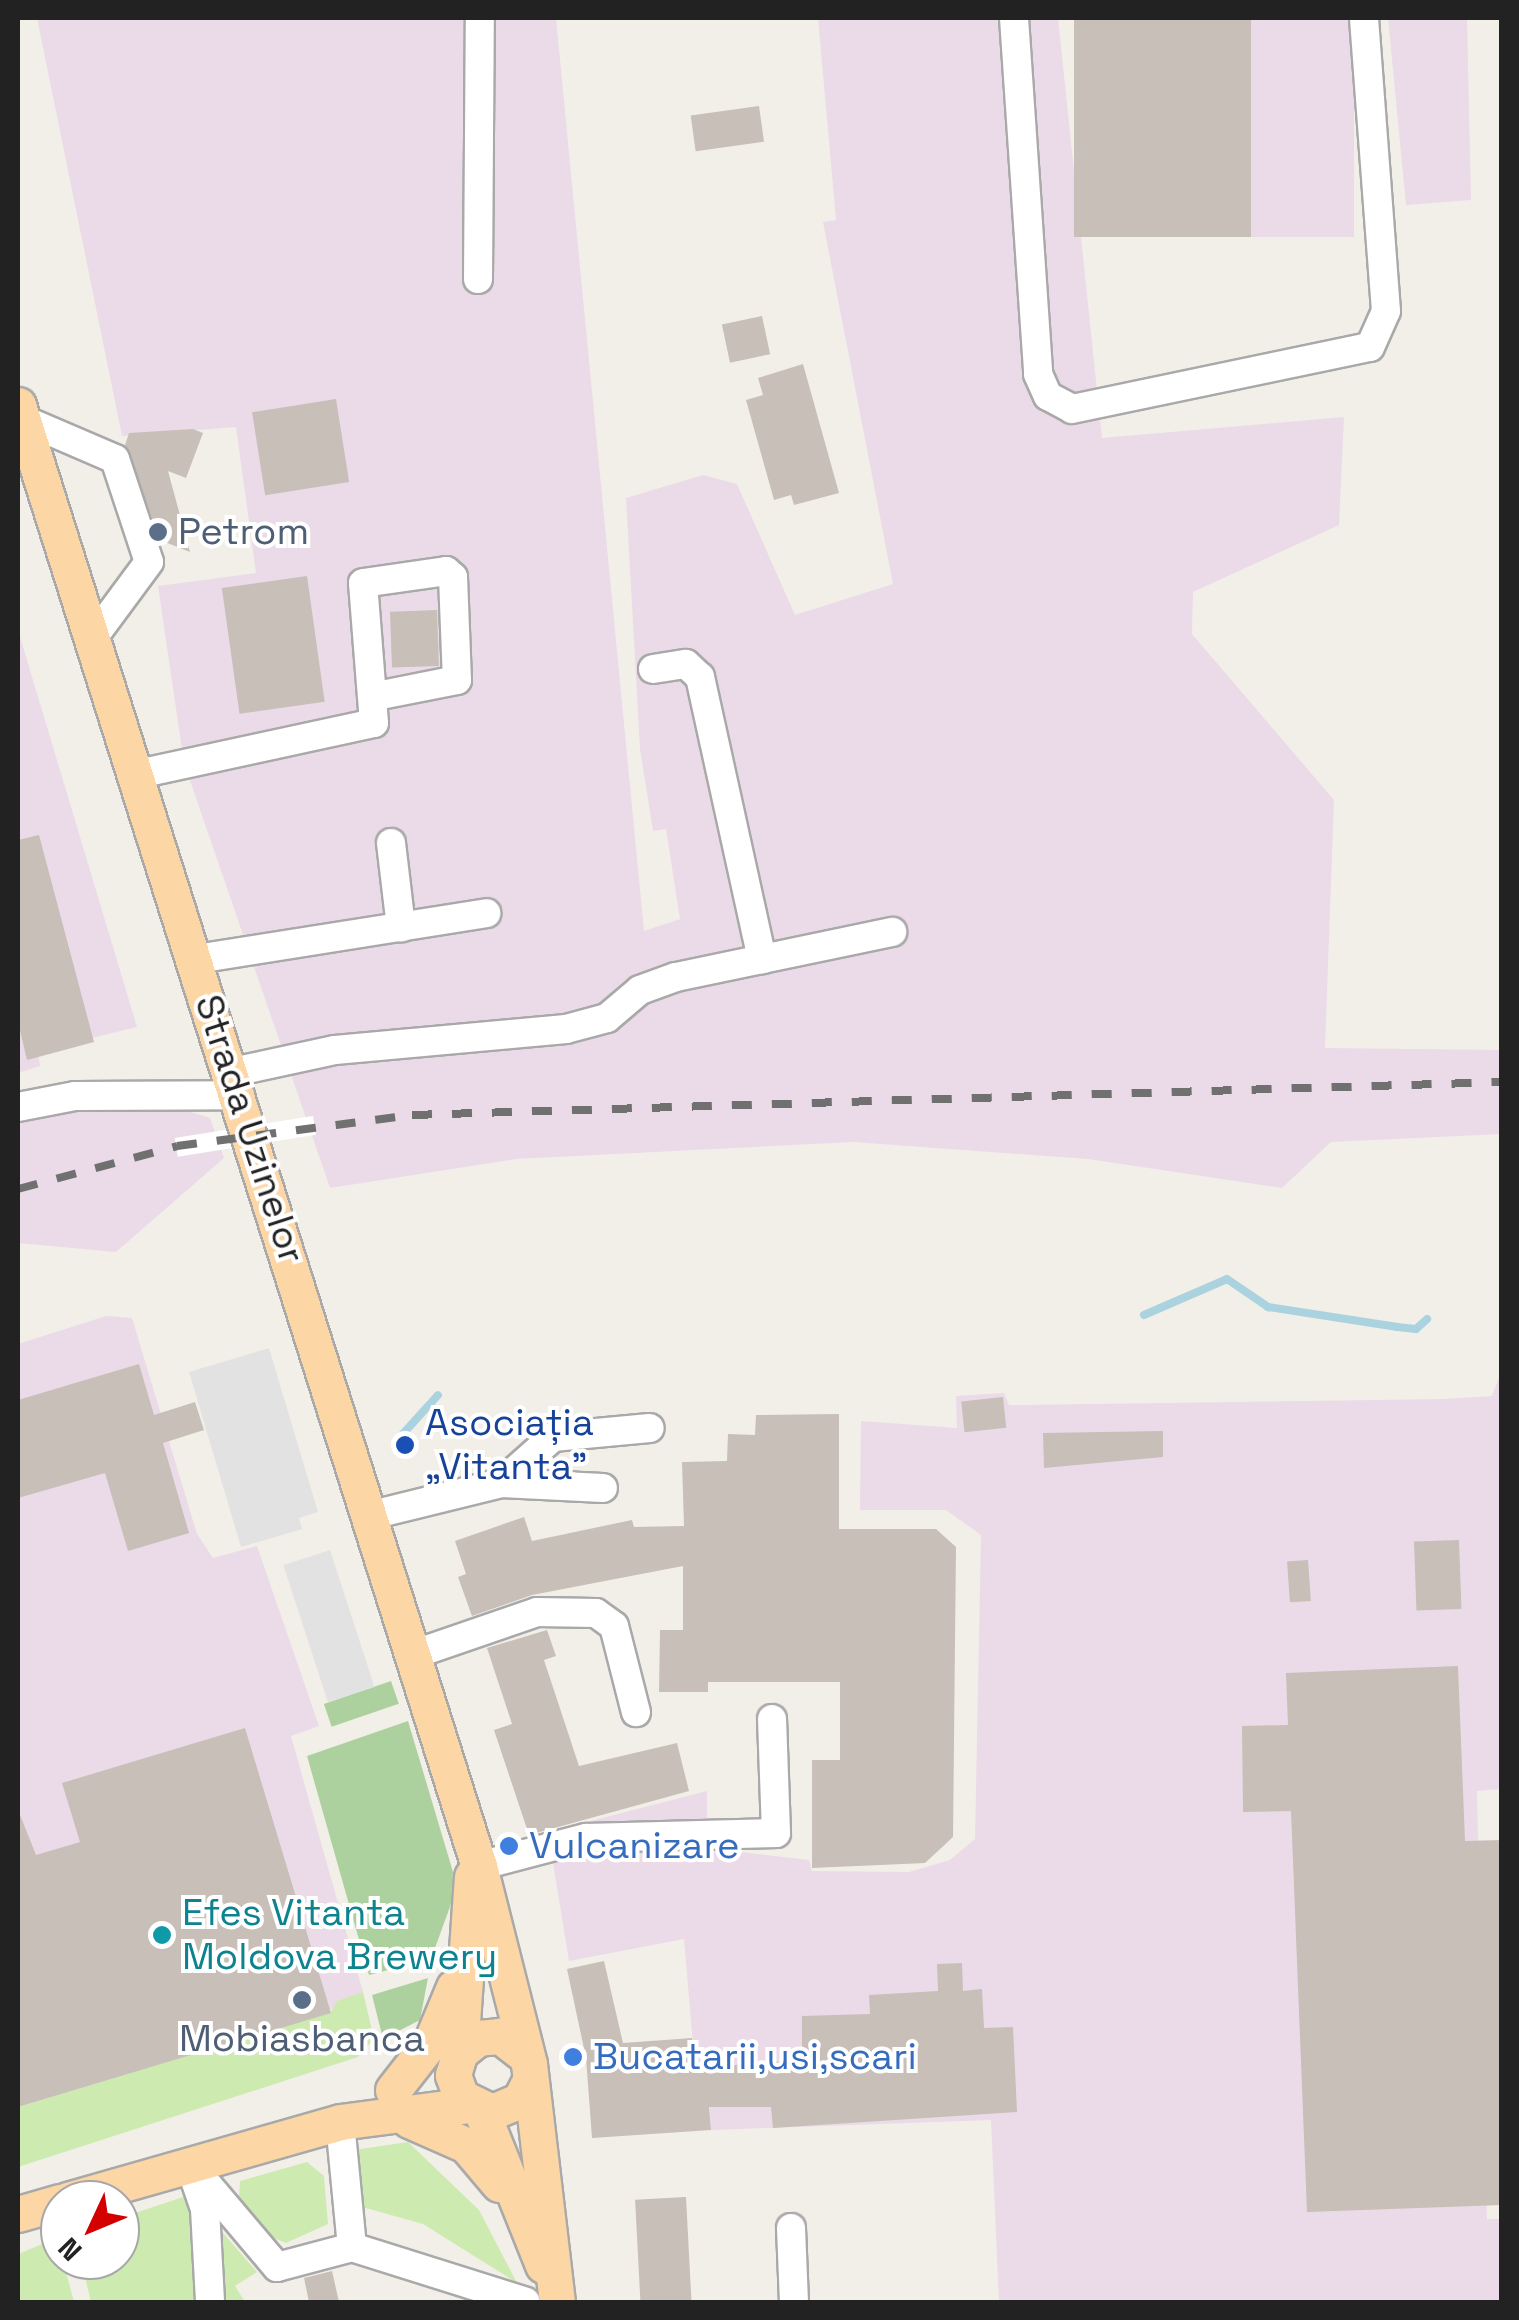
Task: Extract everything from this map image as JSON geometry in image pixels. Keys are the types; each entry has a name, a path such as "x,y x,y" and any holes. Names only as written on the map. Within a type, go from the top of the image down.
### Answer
{"main road":[{"name":"Strada Uzinelor","path":"20,412 372,1514 476,1860 528,2068 547,2299"},
{"name":"Strada Uzinelor","path":"458,2057 476,1860"},
{"path":"398,2104 432,2040 465,1958"},
{"path":"135,2180 398,2104 512,2106 528,2068 510,2040 488,2035 398,2104"},
{"path":"458,2057 456,2086 476,2108 520,2216 547,2299"},
{"path":"398,2104 466,2146 520,2216"}],"street":[{"path":"478,279 480,18"},
{"path":"1014,18 1038,374 1048,396 1072,409 1370,347 1386,311 1364,18"},
{"path":"20,412 115,459 149,562 94,636"},
{"path":"138,774 374,723 376,696 363,582 450,574 458,680 376,696"},
{"path":"653,669 686,664 700,677 762,959"},
{"path":"391,843 401,926"},
{"path":"197,959 486,913"},
{"path":"18,1107 74,1096 236,1084 335,1050 566,1029 607,1018 655,984 892,932"},
{"path":"502,1483 552,1437 650,1428"},
{"path":"372,1514 502,1483 603,1488"},
{"path":"415,1654 536,1612 596,1613 618,1636 636,1712"},
{"path":"476,1860 586,1838 776,1833 772,1719"},
{"path":"340,2122 352,2247"},
{"path":"190,2164 276,2267 352,2247 547,2299"},
{"path":"190,2164 205,2209 210,2302"},
{"path":"791,2228 794,2302"}],"shaded area":[{"path":"37,18 556,18 644,931 680,919 666,829 653,831 640,749 626,498 703,475 737,484 795,615 893,584 823,222 836,220 818,18 1058,18 1102,438 1344,417 1339,525 1193,592 1192,634 1334,800 1325,1048 1501,1050 1501,1134 1331,1142 1282,1188 1088,1159 853,1142 516,1159 330,1188 184,763 158,586 256,573 236,427 122,436"},
{"path":"1165,18 1354,18 1354,237 1165,237"},
{"path":"1388,18 1467,18 1471,200 1406,205"},
{"path":"18,630 137,1027 38,1051 40,1066 18,1073"},
{"path":"159,1102 210,1118 224,1158 116,1252 18,1243 18,1124 33,1114"},
{"name":"Efes Vitanta Moldova Brewery","path":"106,1316 132,1318 197,1534 213,1558 257,1546 319,1726 291,1736 363,1992 338,2007 18,2102 18,1344"},
{"path":"269,1348 318,1512 299,1518 302,1529 241,1547 189,1372"},
{"path":"1501,1372 1501,1789 1477,1791 1487,2219 1501,2219 1501,2302 999,2302 991,2120 711,2130 707,2068 695,2068 684,1939 569,1961 548,1832 707,1791 707,1818 730,1818 732,1851 809,1860 812,1871 909,1872 950,1860 975,1839 981,1535 946,1510 860,1510 861,1421 957,1428 956,1396 1004,1393 1009,1405 1492,1396"},
{"path":"330,1550 374,1687 328,1702 283,1565"}],"green space":[{"path":"391,1681 399,1704 332,1727 324,1704"},
{"path":"408,1721 453,1872 451,1904 431,1959 369,1975 307,1756"},
{"path":"428,1978 420,2020 383,2039 372,1995"},
{"path":"363,1992 374,2039 358,2057 18,2167 18,2107 330,2013 337,2001"},
{"path":"408,2142 479,2210 517,2283 423,2224 355,2205 354,2150"},
{"path":"307,2162 324,2176 328,2224 286,2243 269,2236 239,2199 240,2181"},
{"path":"183,2197 197,2206 202,2302 91,2302 86,2280 140,2280 140,2211"},
{"path":"215,2224 257,2272 235,2286 245,2302 218,2302"},
{"path":"40,2245 40,2280 68,2280 74,2302 18,2302 18,2254"}],"pier":[{"path":"313,1116 316,1135 178,1157 175,1138"}],"building":[{"path":"1074,18 1251,18 1251,237 1074,237"},
{"path":"759,106 764,142 696,151 691,116"},
{"path":"762,316 770,354 730,363 722,325"},
{"path":"803,364 839,493 794,505 791,495 774,500 746,400 763,395 758,378"},
{"path":"336,399 349,482 265,495 252,412"},
{"path":"193,429 203,433 186,478 168,471 190,552 160,540 125,445 129,433"},
{"path":"307,576 325,702 240,714 222,588"},
{"path":"437,610 439,666 392,668 390,612"},
{"path":"39,835 94,1042 27,1060 18,1022 18,840"},
{"path":"139,1364 154,1415 195,1402 204,1430 163,1443 189,1533 128,1551 105,1473 18,1498 18,1400"},
{"path":"1003,1397 1006,1428 964,1432 961,1401"},
{"path":"839,1414 839,1529 936,1529 956,1547 953,1837 925,1863 812,1868 812,1760 840,1760 840,1682 708,1682 708,1692 659,1692 660,1630 683,1630 683,1566 532,1595 472,1616 458,1577 466,1574 455,1541 524,1517 532,1541 632,1520 634,1527 684,1526 682,1462 727,1461 728,1434 755,1435 756,1415"},
{"path":"1163,1431 1163,1457 1044,1468 1043,1433"},
{"path":"1459,1540 1461,1609 1416,1611 1414,1542"},
{"path":"1308,1560 1311,1601 1290,1602 1287,1561"},
{"path":"547,1630 556,1656 544,1660 579,1766 677,1743 689,1791 529,1835 494,1730 512,1724 487,1648"},
{"path":"1458,1666 1465,1841 1502,1840 1502,2205 1307,2212 1291,1811 1243,1812 1242,1726 1288,1725 1286,1673"},
{"name":"Efes Vitanta Moldova Brewery","path":"245,1728 331,2013 18,2107 18,1810 36,1855 80,1842 62,1783"},
{"path":"604,1961 623,2043 692,2038 695,2068 802,2060 802,2016 870,2014 869,1995 938,1991 937,1964 962,1963 963,1991 982,1989 984,2028 1013,2027 1017,2112 773,2128 771,2107 709,2107 711,2130 592,2138 586,2058 567,1969"},
{"path":"686,2197 691,2302 640,2302 635,2200"},
{"path":"332,2271 339,2302 309,2302 304,2278"}],"waterway":[{"path":"1144,1315 1227,1279 1268,1307 1416,1329 1427,1319"},
{"path":"401,1436 438,1395"}],"railway":[{"path":"18,1189 177,1146 412,1115 1502,1082"}],"place":[{"name":"Petrom","path":"158,532"},
{"name":"Asociația „Vitanta”","path":"405,1445"},
{"name":"Vulcanizare","path":"509,1846"},
{"name":"Efes Vitanta Moldova Brewery","path":"162,1935"},
{"name":"Mobiasbanca","path":"302,2000"},
{"name":"Bucatarii,usi,scari","path":"573,2057"}]}
